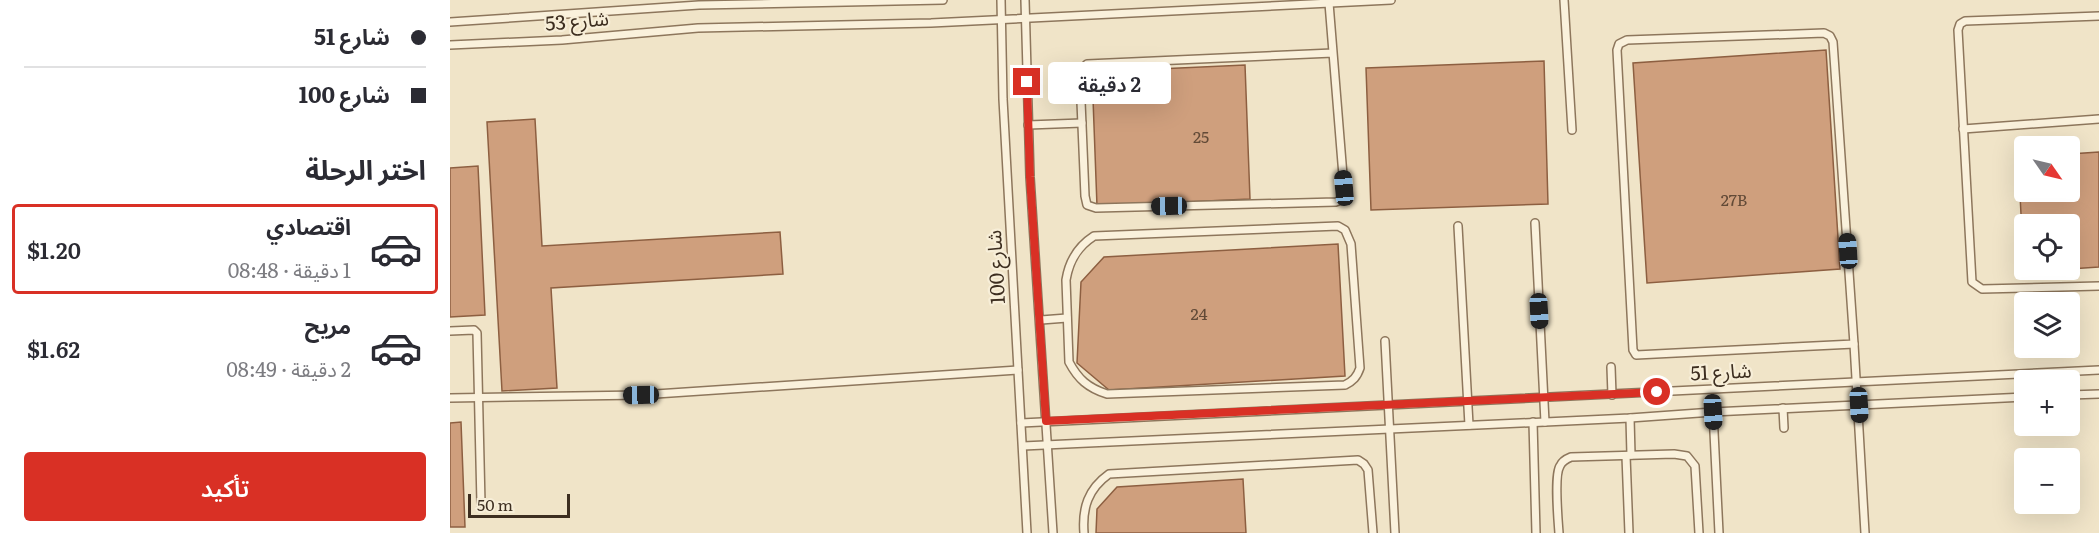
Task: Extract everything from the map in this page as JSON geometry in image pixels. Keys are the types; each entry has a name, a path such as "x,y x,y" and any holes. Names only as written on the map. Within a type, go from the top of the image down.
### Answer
{"lane":[{"name":"شارع 53","path":"450,22 755,2 943,0"},
{"name":"شارع 100","path":"1001,0 1003,99 1027,533"},
{"name":"شارع 100","path":"1025,0 1028,125 1053,533"},
{"name":"شارع 53","path":"450,45 562,40 698,28 931,23 1391,0"},
{"path":"1564,0 1572,130"},
{"path":"1329,3 1334,53 1344,191 1343,197 1336,202 1092,208 1087,205 1080,74 1087,64 1334,53"},
{"path":"2099,16 1962,22 1958,30 1971,279 1975,286 1986,289 2099,286"},
{"path":"1854,344 1639,356 1634,354 1617,50 1621,42 1824,33 1830,36 1833,42 1859,405 1865,533"},
{"path":"1963,129 2099,119"},
{"path":"1028,125 1082,123"},
{"path":"1535,223 1545,422"},
{"path":"1338,226 1345,230 1351,244 1360,368 1357,376 1345,385 1107,394 1088,386 1069,362 1067,318 1068,270 1077,250 1094,236 1338,226"},
{"path":"1458,226 1469,425"},
{"path":"1041,320 1067,318"},
{"path":"450,331 474,330 476,332 481,504"},
{"path":"1386,342 1388,428 1395,533"},
{"path":"1611,367 1612,394"},
{"path":"450,398 641,395 1018,370"},
{"name":"شارع 51","path":"1021,423 2099,370"},
{"path":"2080,395 2099,394"},
{"name":"شارع 51","path":"1023,446 1047,443 1545,422 2014,398"},
{"path":"1783,408 1784,428"},
{"path":"1713,412 1719,533"},
{"path":"1629,533 1630,418"},
{"path":"1533,422 1536,533"},
{"path":"1559,533 1557,473 1561,463 1571,458 1681,454 1692,460 1695,466 1699,533"},
{"path":"1084,533 1083,518 1088,497 1101,480 1109,474 1358,460 1368,470 1372,533"}],"building":[{"path":"1826,50 1840,269 1647,283 1633,63"},
{"path":"1544,61 1548,204 1371,210 1366,68"},
{"path":"1245,65 1250,199 1097,206 1092,72"},
{"path":"535,119 542,246 780,232 783,274 551,288 557,388 502,391 487,122"},
{"path":"2099,152 2099,267 2080,268 2080,214 2021,214 2020,202 2080,202 2080,153"},
{"path":"478,166 485,315 450,317 450,168"},
{"path":"1338,244 1345,376 1109,390 1077,363 1081,282 1104,257"},
{"path":"461,422 465,527 450,527 450,423"},
{"path":"1243,479 1246,533 1096,533 1097,509 1117,487"}],"route":[{"path":"1027,82 1030,177 1046,421 1657,392"}]}
